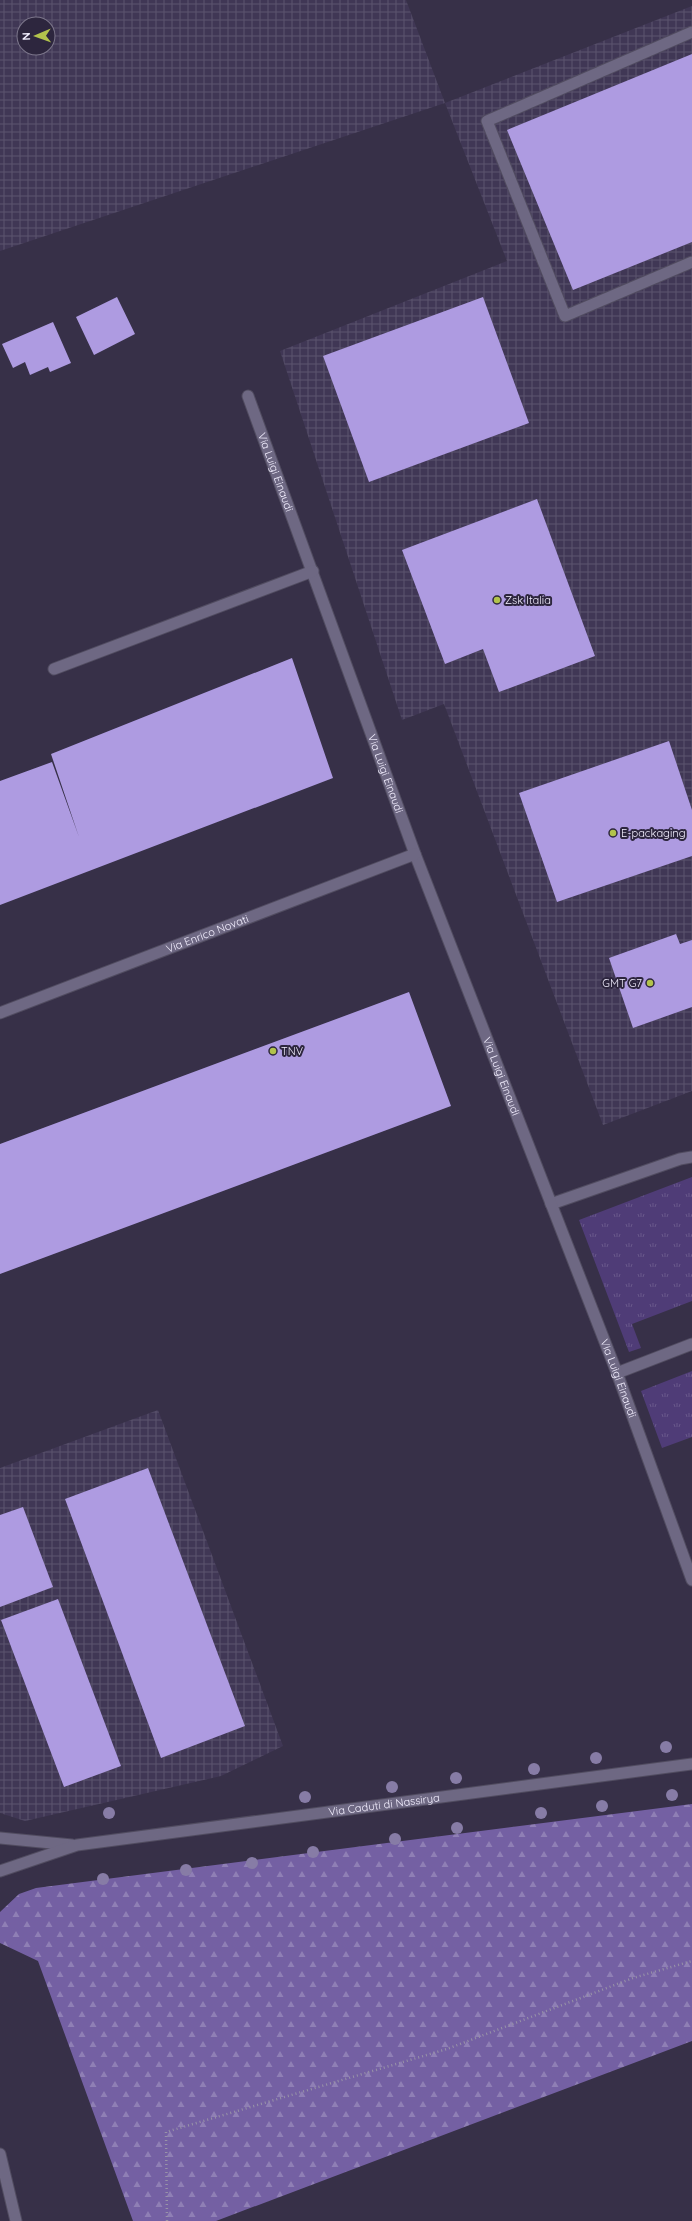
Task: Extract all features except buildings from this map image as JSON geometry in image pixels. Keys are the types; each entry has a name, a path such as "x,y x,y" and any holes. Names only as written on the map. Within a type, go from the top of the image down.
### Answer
{"street":[{"path":"692,32 487,122 565,316 692,262"},
{"name":"Via Luigi Einaudi","path":"248,396 416,854 617,1372 692,1580"},
{"path":"54,669 313,571"},
{"name":"Via Enrico Novati","path":"0,1013 416,854"},
{"path":"551,1204 680,1159 692,1157"},
{"path":"617,1372 692,1344"},
{"name":"Via Caduti di Nassirya","path":"0,1871 77,1845 692,1764"},
{"name":"Via Caduti di Nassirya","path":"0,1838 77,1845"},
{"path":"0,2154 16,2221"}],"path":[{"path":"167,2221 166,2132 447,2049 633,1978 692,1961"}],"shaded area":[{"path":"0,0 406,0 445,103 0,251"},
{"path":"692,6 692,1091 603,1125 444,704 402,720 280,351 507,261 445,103"},
{"path":"158,1410 283,1746 221,1776 25,1821 0,1813 0,1468"}],"green space":[{"path":"692,1177 692,1301 632,1324 641,1348 629,1352 579,1220"},
{"path":"692,1371 692,1437 662,1448 641,1391"},
{"path":"692,1804 692,2041 216,2221 133,2221 38,1961 0,1943 0,1912 19,1894 36,1888"}],"place":[{"name":"Zsk Italia","path":"497,600"},
{"name":"E-packaging","path":"613,833"},
{"name":"GMT G7","path":"650,983"},
{"name":"TNV","path":"273,1051"}]}
